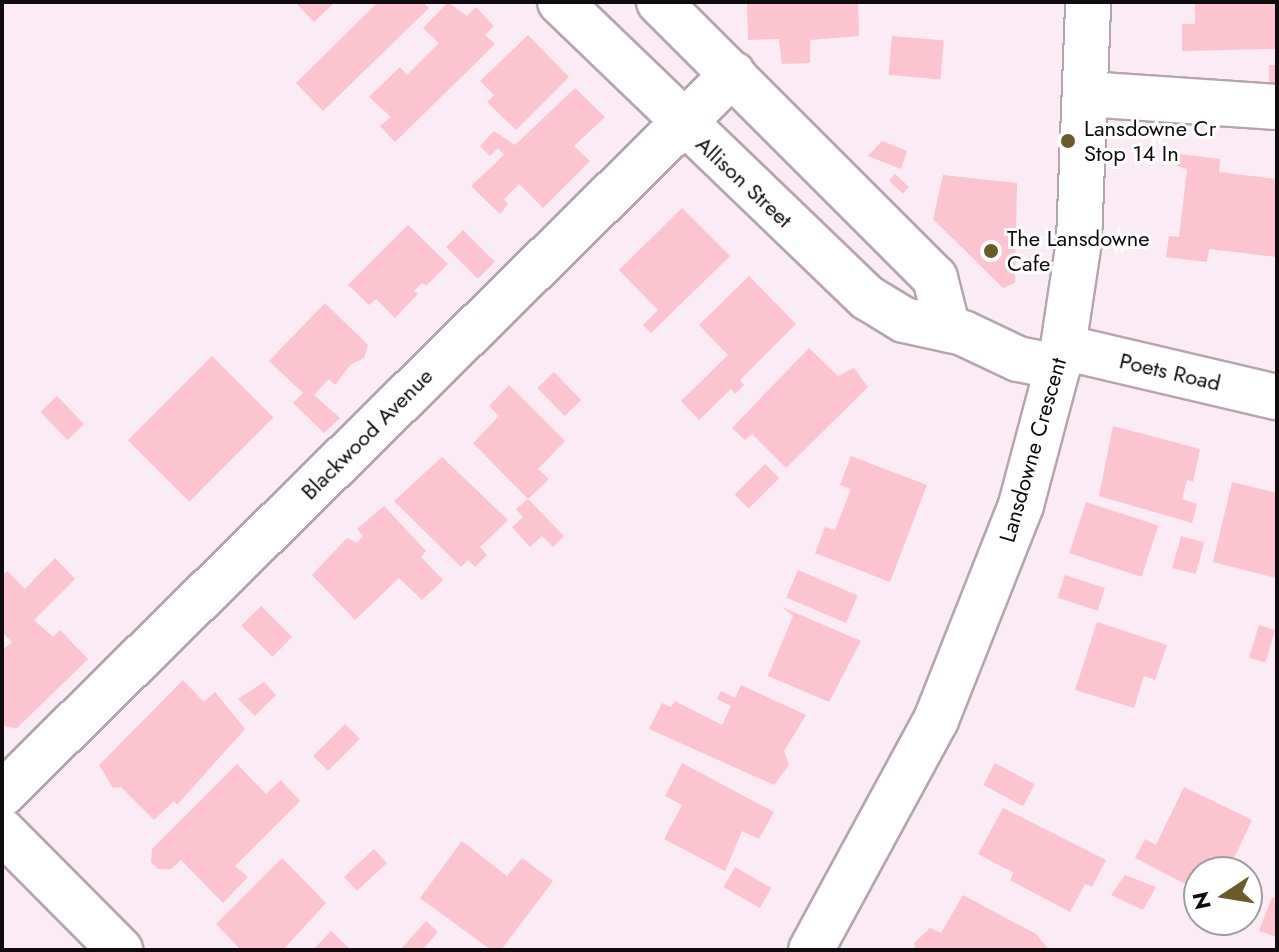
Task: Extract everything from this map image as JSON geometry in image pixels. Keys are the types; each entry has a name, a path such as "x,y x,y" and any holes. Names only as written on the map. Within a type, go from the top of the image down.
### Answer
{"street":[{"name":"Allison Street","path":"560,2 682,123 868,298 904,320 948,329 1018,359 1060,357"},
{"path":"659,2 935,278 948,329"},
{"name":"Lansdowne Crescent","path":"811,950 936,720 1021,505 1060,357 1079,241 1088,2"},
{"name":"Blackwood Avenue","path":"2,794 733,74"},
{"path":"1086,94 1277,107"},
{"name":"Poets Road","path":"1060,357 1277,397"},
{"path":"2,831 120,950"}],"building":[{"path":"295,2 335,2 314,22"},
{"path":"378,2 422,2 429,8 323,111 296,83"},
{"path":"448,2 467,16 476,7 494,26 485,35 495,44 395,142 380,126 391,117 369,97 400,67 407,75 439,43 423,28"},
{"path":"747,2 858,2 859,36 810,40 810,63 782,64 779,39 748,40"},
{"path":"1195,2 1277,2 1277,49 1182,51 1182,24 1195,24"},
{"path":"528,35 569,77 516,130 487,102 494,95 480,81"},
{"path":"892,36 944,41 940,79 889,75"},
{"path":"1269,65 1277,65 1277,83 1269,83"},
{"path":"575,88 605,117 574,146 590,161 543,208 519,184 504,199 508,204 500,214 471,186 504,155 498,148 490,156 480,146 494,131 515,145"},
{"path":"882,141 907,151 901,169 868,156"},
{"path":"1179,154 1220,159 1219,172 1277,179 1277,257 1209,249 1207,262 1166,257 1169,236 1179,237 1187,169 1177,166"},
{"path":"895,174 909,187 903,194 889,181"},
{"name":"The Lansdowne Cafe","path":"943,175 1017,183 1015,283 1003,288 933,219"},
{"path":"682,208 730,256 651,333 643,325 658,310 619,270"},
{"path":"408,225 448,264 426,286 422,283 414,291 418,294 395,318 376,299 369,305 348,285"},
{"path":"463,230 495,262 478,279 446,247"},
{"path":"749,276 796,324 740,380 744,385 735,394 731,389 699,420 681,401 728,355 699,325"},
{"path":"325,303 368,345 364,358 350,365 335,385 329,379 314,395 340,418 324,433 293,403 303,393 269,361"},
{"path":"809,348 838,376 854,368 868,387 786,468 752,434 745,440 732,428"},
{"path":"212,356 274,418 189,502 128,440"},
{"path":"554,372 581,400 565,416 537,388"},
{"path":"509,385 565,441 538,469 549,479 528,499 473,443 499,416 489,406"},
{"path":"57,396 84,424 68,440 40,412"},
{"path":"1113,426 1200,449 1193,482 1187,480 1182,499 1197,504 1192,523 1099,496"},
{"path":"851,456 927,485 890,582 815,553 825,527 835,530 851,489 840,485"},
{"path":"442,457 508,520 480,547 487,555 475,567 468,560 461,567 394,501"},
{"path":"765,464 779,478 749,509 735,494"},
{"path":"1232,482 1277,493 1276,578 1213,562"},
{"path":"528,499 564,536 553,547 542,536 530,547 512,527 523,517 516,509"},
{"path":"1086,502 1158,525 1142,577 1069,553"},
{"path":"384,506 426,551 421,557 443,580 422,600 399,578 355,620 312,575 347,538 357,543 363,536 357,529"},
{"path":"1181,536 1204,542 1196,574 1172,568"},
{"path":"55,558 75,579 34,620 53,637 60,630 88,659 17,728 7,727 2,723 2,651 12,642 2,632 2,577 7,571 25,589"},
{"path":"798,570 858,595 846,623 786,598"},
{"path":"1065,575 1105,588 1098,611 1058,598"},
{"path":"261,606 292,637 272,657 241,626"},
{"path":"782,607 861,641 829,702 768,676 793,616"},
{"path":"1097,622 1167,645 1155,680 1144,676 1134,708 1075,690"},
{"path":"1259,625 1275,630 1265,662 1249,658"},
{"path":"183,680 204,702 215,692 245,729 177,805 174,801 154,820 121,787 113,788 99,765"},
{"path":"264,682 276,695 255,716 238,699"},
{"path":"741,685 806,715 784,751 789,765 774,785 649,729 662,703 671,707 675,701 722,725 731,706 717,699 721,691 735,698"},
{"path":"345,724 360,739 328,771 313,756"},
{"path":"682,763 774,812 759,839 742,831 725,871 664,839 682,805 665,796"},
{"path":"995,763 1035,784 1023,806 983,785"},
{"path":"237,764 266,794 281,780 300,801 235,866 248,877 223,903 181,860 171,869 158,869 151,862 152,849"},
{"path":"1184,787 1252,820 1235,856 1183,856 1183,883 1135,858 1145,839 1156,845"},
{"path":"1003,808 1106,860 1092,887 1085,884 1070,912 1010,880 1014,873 978,854"},
{"path":"462,841 507,876 522,858 553,881 501,950 491,950 420,898"},
{"path":"374,849 387,863 357,891 344,877"},
{"path":"282,858 326,903 283,950 241,950 216,924"},
{"path":"735,867 771,888 760,908 724,887"},
{"path":"1125,875 1156,887 1143,910 1111,895"},
{"path":"963,895 1036,934 1049,950 916,949 914,943 930,928 941,933"},
{"path":"1272,897 1277,899 1276,937 1263,932 1263,921"},
{"path":"426,921 438,932 422,950 400,950"},
{"path":"331,931 351,950 313,950"}],"place":[{"name":"Lansdowne Cr Stop 14 In","path":"1068,141"},
{"name":"The Lansdowne Cafe","path":"991,251"}]}
